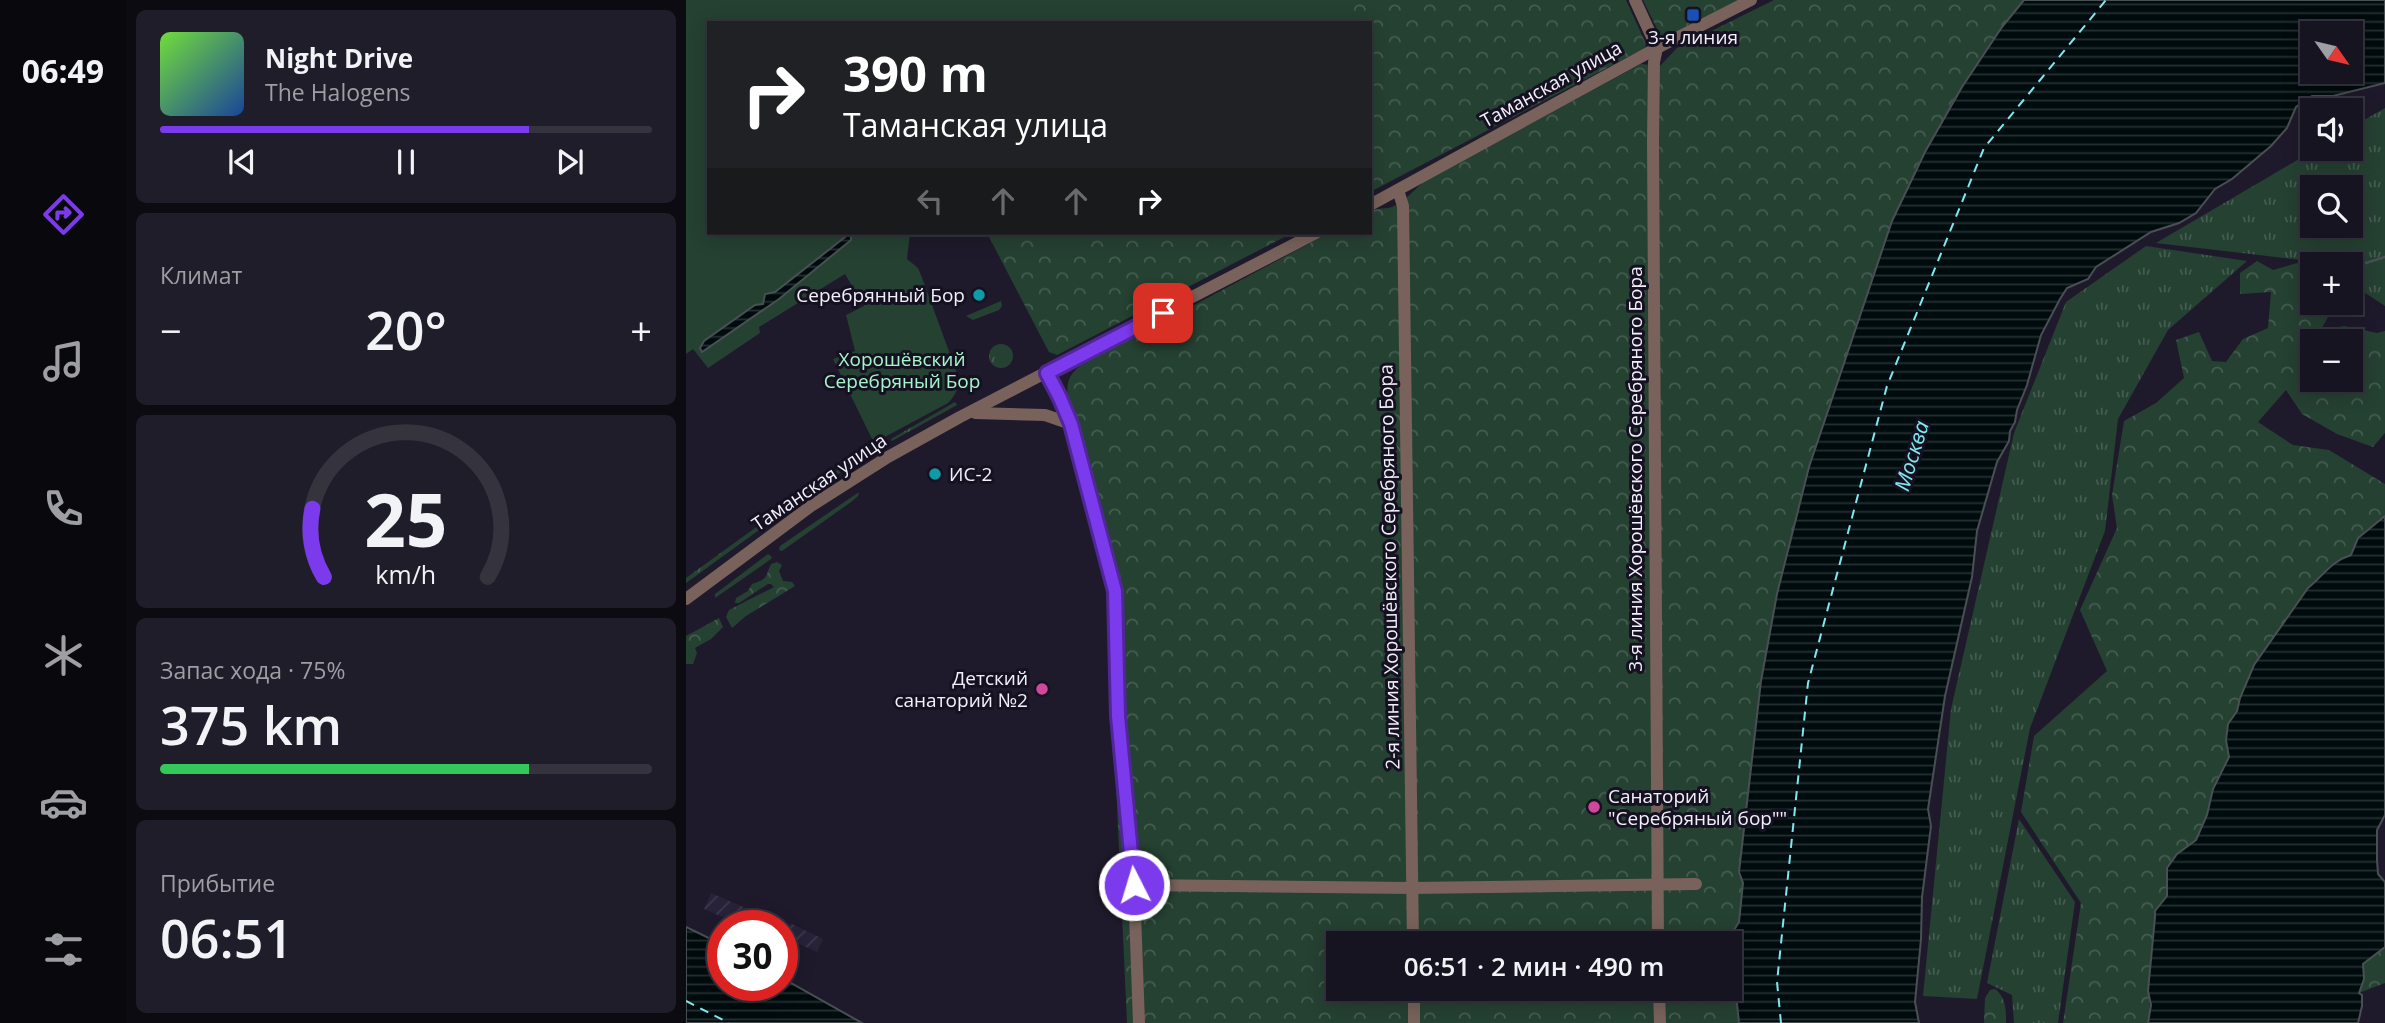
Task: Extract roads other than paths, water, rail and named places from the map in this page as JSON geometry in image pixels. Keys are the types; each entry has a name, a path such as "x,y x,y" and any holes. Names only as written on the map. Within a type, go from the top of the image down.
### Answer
{"street":[{"path":"1635,0 1657,48"},
{"name":"Таманская улица","path":"1372,204 1657,48 1751,0"},
{"name":"3-я линия Хорошёвского Серебряного Бора","path":"1657,48 1654,62 1653,115 1658,931"},
{"name":"2-я линия Хорошёвского Серебряного Бора","path":"1398,190 1403,206 1413,931"},
{"name":"Таманская улица","path":"686,599 852,478 960,417 995,405 1050,379 1312,235"},
{"path":"1036,414 1050,406 1054,393 1050,379"},
{"path":"1050,379 1071,424 1115,591 1118,716 1134,885 1139,1023"},
{"path":"995,405 1053,416 1071,424"},
{"path":"1134,885 1412,888 1696,884"},
{"path":"1414,1001 1414,1023"},
{"path":"1659,1001 1660,1023"}],"water":[{"name":"Москва","path":"2024,0 2385,0 2385,83 2333,96 2300,98 2300,104 2296,107 2287,128 2271,146 2232,179 2215,189 2196,213 2179,223 2151,232 2096,267 2088,279 2067,288 2041,335 2009,441 1997,462 1977,531 1972,577 1945,696 1928,809 1931,826 1922,897 1915,1002 1919,1023 1739,1023 1737,1001 1742,1001 1742,931 1734,930 1739,922 1743,883 1739,872 1761,681 1777,594 1809,467 1892,221 1925,152 1962,87 2002,27"},
{"path":"851,235 851,240 779,299 702,352 700,348 704,341 755,305 763,304 765,294 775,292"},
{"path":"2385,516 2385,815 2377,830 2377,860 2378,874 2385,882 2385,947 2363,964 2364,979 2359,993 2362,995 2362,1006 2358,1023 2148,1023 2155,911 2167,896 2167,868 2177,854 2196,840 2207,815 2213,789 2229,757 2226,740 2228,724 2237,711 2254,665 2308,588 2333,565 2351,555 2358,538"},
{"path":"686,927 707,937 707,1001 798,1001 798,987 862,1023 686,1023"}],"waterway":[{"path":"2363,264 2385,257"}],"place":[{"name":"3-я линия","path":"1693,15"},
{"name":"Серебрянный Бор","path":"979,295"},
{"name":"ИС-2","path":"935,474"},
{"name":"Детский санаторий №2","path":"1042,689"},
{"name":"Санаторий \"Серебряный бор\"\"","path":"1594,807"}],"park label":[{"name":"Хорошёвский Серебряный Бор","path":"902,370"}]}
